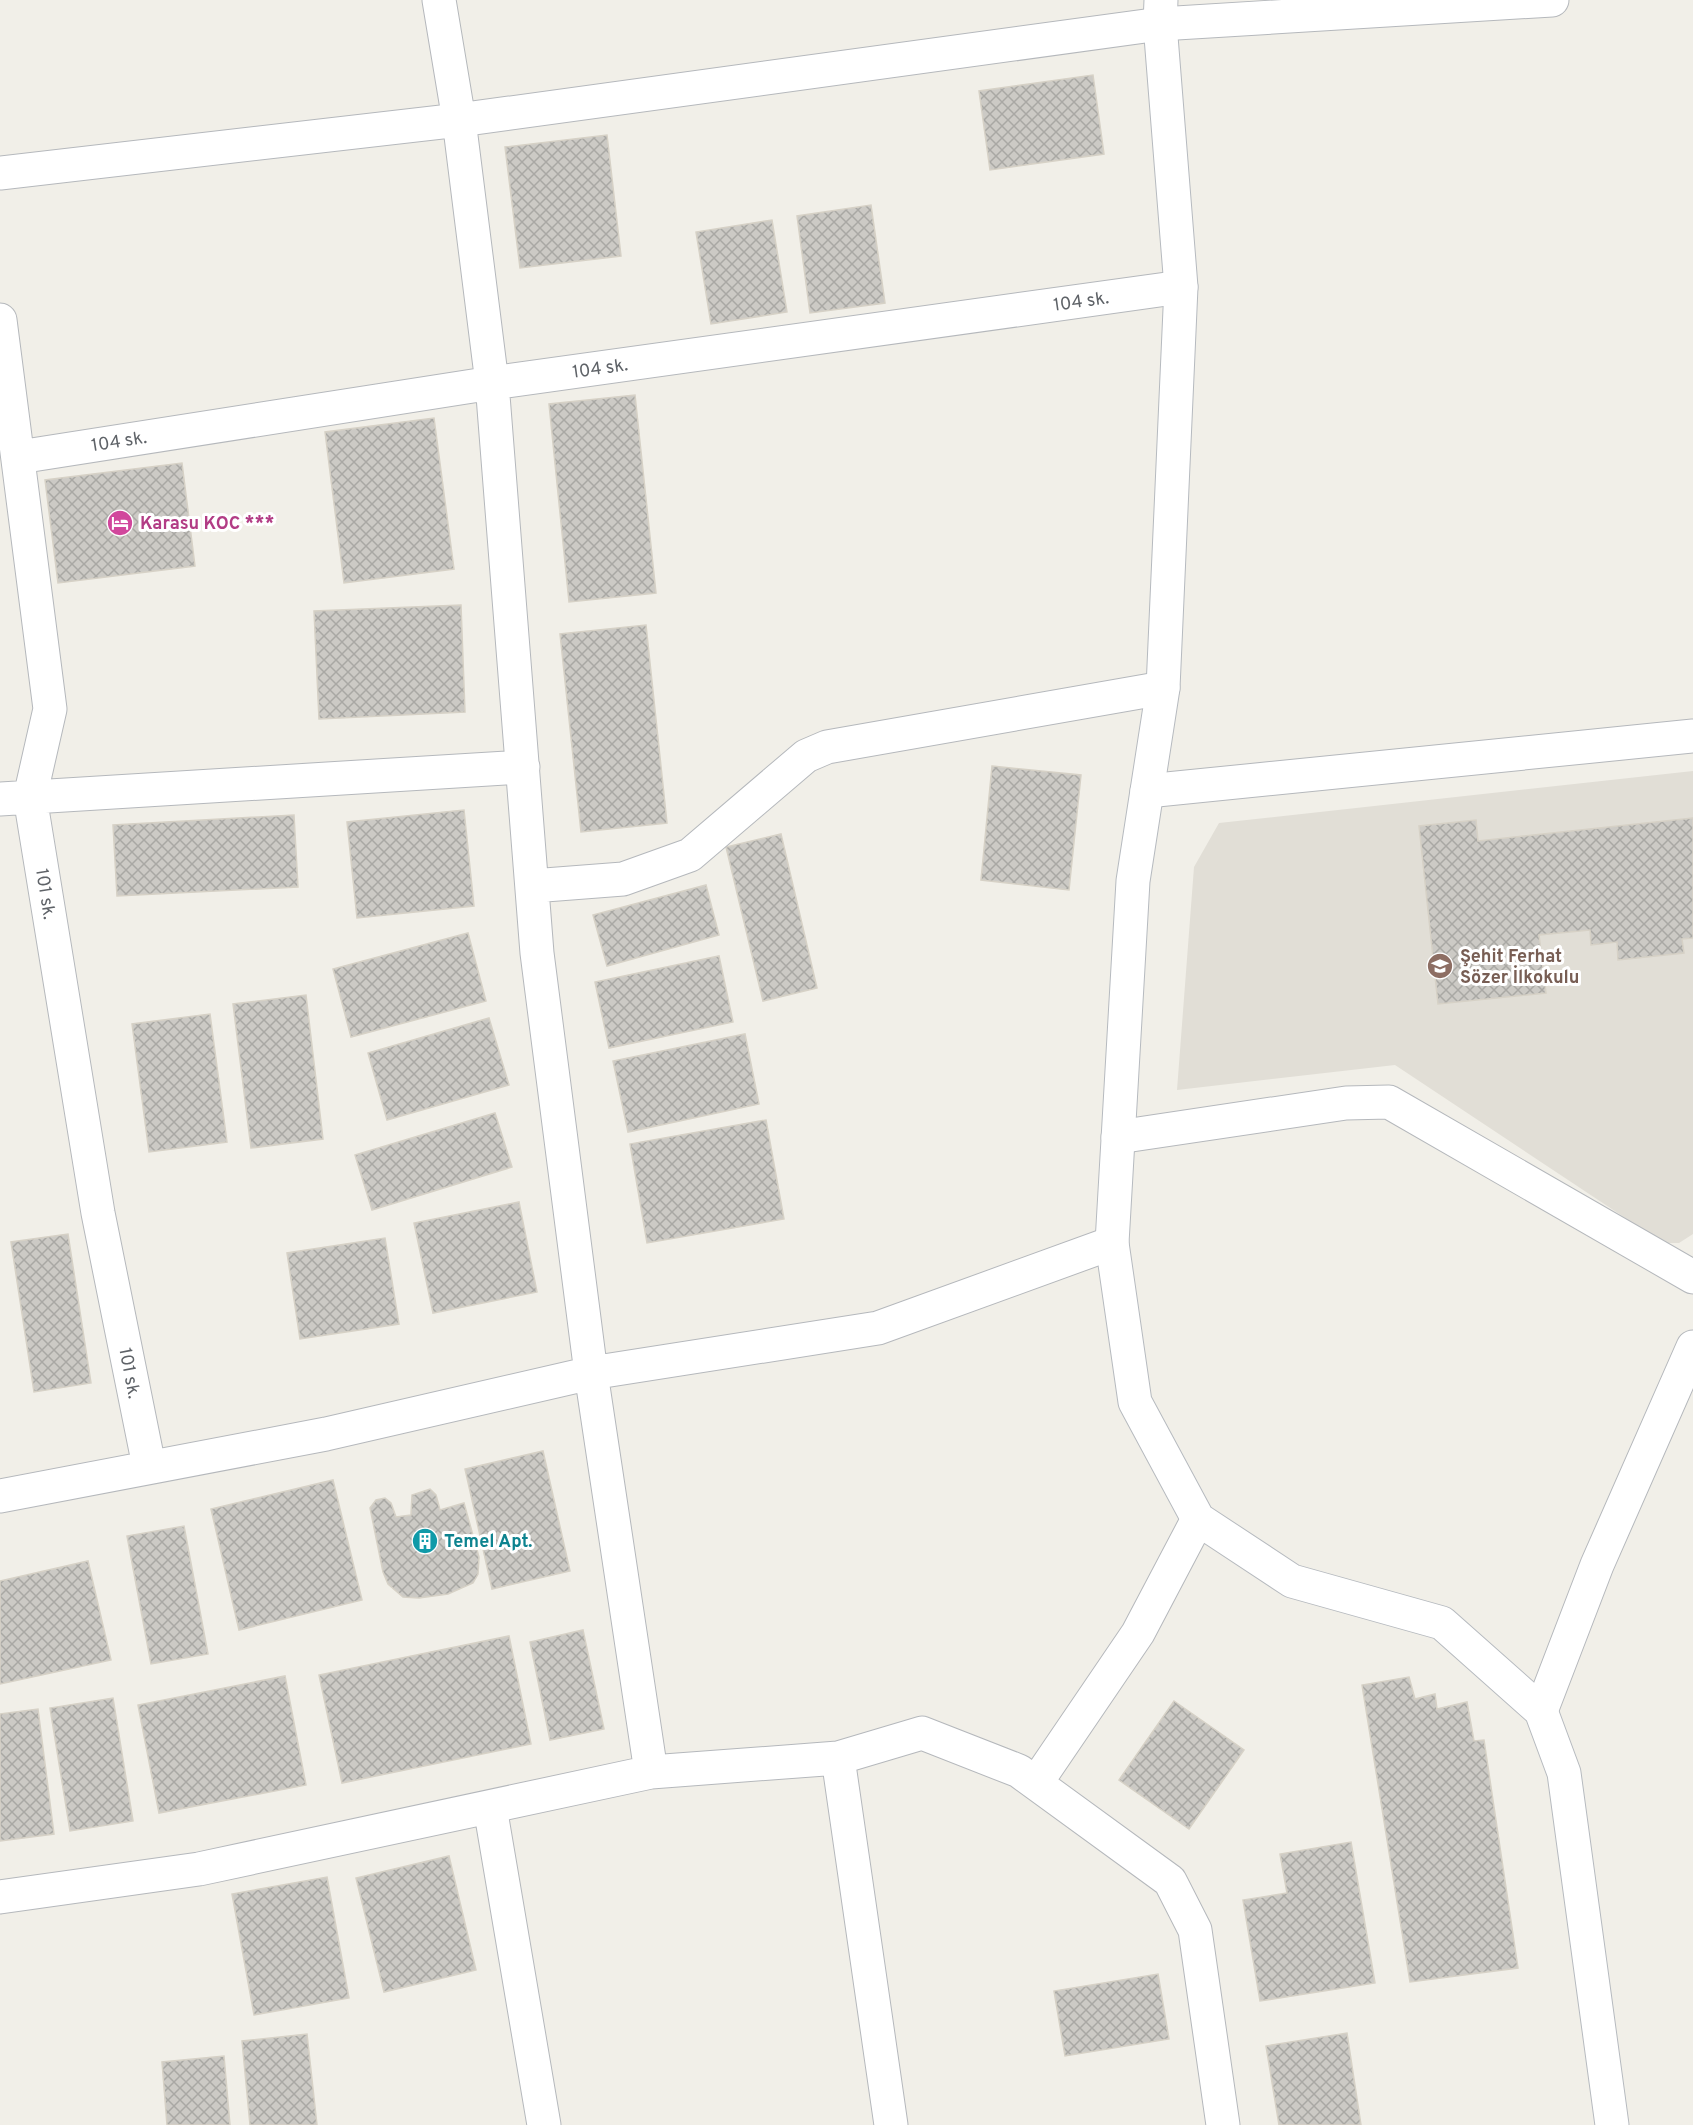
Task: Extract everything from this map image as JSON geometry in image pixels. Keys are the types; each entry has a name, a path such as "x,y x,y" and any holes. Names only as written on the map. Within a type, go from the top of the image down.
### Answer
{"street":[{"path":"439,0 459,120 492,383 537,953 591,1373 651,1772"},
{"path":"0,173 459,120 1160,12 1552,0"},
{"path":"1160,12 1181,287 1163,688 1133,880 1112,1243 1135,1402 1198,1519 1292,1581 1442,1623 1542,1711 1564,1773 1612,2125"},
{"name":"104 sk.","path":"19,457 492,383 1181,287"},
{"name":"101 sk.","path":"0,320 50,709 15,798 149,1466"},
{"path":"532,886 622,879 690,855 806,756 827,747 1163,688"},
{"path":"1147,792 1693,736"},
{"path":"15,798 523,767"},
{"path":"1118,1137 1346,1102 1389,1102 1693,1277"},
{"path":"0,1496 326,1434 591,1373 878,1328 1112,1243"},
{"path":"1542,1711 1598,1565 1693,1347"},
{"path":"1036,1783 1138,1633 1198,1519"},
{"path":"0,1897 199,1869 651,1772 838,1758 922,1732 1019,1771 1170,1881 1195,1930 1223,2125"},
{"path":"838,1758 867,1975 891,2125"},
{"path":"490,1807 544,2125"}],"shaded area":[{"name":"Şehit Ferhat Sözer İlkokulu","path":"1693,771 1693,1234 1679,1243 1663,1243 1395,1065 1177,1090 1194,867 1219,823"}],"building":[{"path":"1093,75 1104,154 990,170 979,91"},
{"path":"607,135 621,256 520,268 505,147"},
{"path":"871,205 885,303 810,313 797,216"},
{"path":"772,220 787,312 711,324 696,232"},
{"path":"635,395 656,593 569,602 549,404"},
{"path":"434,418 454,569 344,583 325,432"},
{"name":"Karasu KOC ***","path":"182,463 195,566 58,583 45,480"},
{"path":"461,605 465,712 319,719 314,611"},
{"path":"646,625 667,823 581,832 560,634"},
{"path":"992,766 1081,775 1069,890 981,880"},
{"path":"464,810 474,906 357,918 347,822"},
{"path":"294,815 298,887 117,896 113,825"},
{"path":"1693,818 1693,938 1682,939 1684,953 1618,960 1617,942 1591,945 1590,930 1539,935 1546,993 1438,1004 1419,826 1476,820 1478,841"},
{"path":"781,834 817,988 763,1001 726,847"},
{"path":"706,885 719,935 607,966 593,915"},
{"path":"468,933 486,1001 351,1037 333,969"},
{"path":"719,956 733,1022 609,1048 595,982"},
{"path":"306,995 323,1139 251,1148 233,1004"},
{"path":"210,1014 227,1142 149,1152 132,1024"},
{"path":"489,1018 509,1085 387,1120 368,1053"},
{"path":"745,1034 759,1104 628,1132 613,1061"},
{"path":"495,1113 512,1167 372,1210 355,1155"},
{"path":"766,1120 784,1219 647,1243 630,1144"},
{"path":"519,1202 537,1292 433,1313 414,1223"},
{"path":"68,1234 91,1383 34,1392 11,1242"},
{"path":"385,1238 399,1324 300,1339 287,1253"},
{"path":"543,1451 570,1571 492,1589 465,1469"},
{"path":"333,1480 362,1600 239,1630 211,1509"},
{"name":"Temel Apt.","path":"430,1489 436,1495 440,1510 464,1503 479,1557 478,1574 473,1583 448,1594 419,1598 403,1597 388,1584 383,1572 370,1508 376,1500 385,1498 391,1503 396,1517 411,1515 412,1495"},
{"path":"184,1526 208,1654 151,1664 127,1536"},
{"path":"88,1561 111,1660 0,1684 0,1581"},
{"path":"583,1630 604,1729 550,1740 530,1642"},
{"path":"509,1636 531,1744 342,1783 319,1675"},
{"path":"285,1676 306,1785 159,1813 138,1705"},
{"path":"1409,1677 1415,1699 1435,1694 1437,1709 1467,1702 1474,1741 1484,1740 1518,1968 1410,1982 1362,1685"},
{"path":"113,1698 133,1821 70,1831 50,1708"},
{"path":"1174,1701 1244,1750 1189,1829 1119,1780"},
{"path":"38,1709 54,1834 0,1841 0,1714"},
{"path":"1351,1842 1375,1983 1260,2001 1243,1900 1287,1893 1280,1854"},
{"path":"449,1856 476,1970 384,1992 356,1878"},
{"path":"327,1877 349,1998 254,2015 232,1894"},
{"path":"1158,1974 1169,2039 1065,2056 1054,1991"},
{"path":"1347,2033 1361,2125 1279,2125 1266,2046"},
{"path":"307,2034 317,2125 250,2125 242,2041"},
{"path":"224,2056 230,2125 167,2125 162,2062"}],"place":[{"name":"Karasu KOC ***","path":"120,523"},
{"name":"Şehit Ferhat Sözer İlkokulu","path":"1440,966"},
{"name":"Temel Apt.","path":"425,1541"}]}
